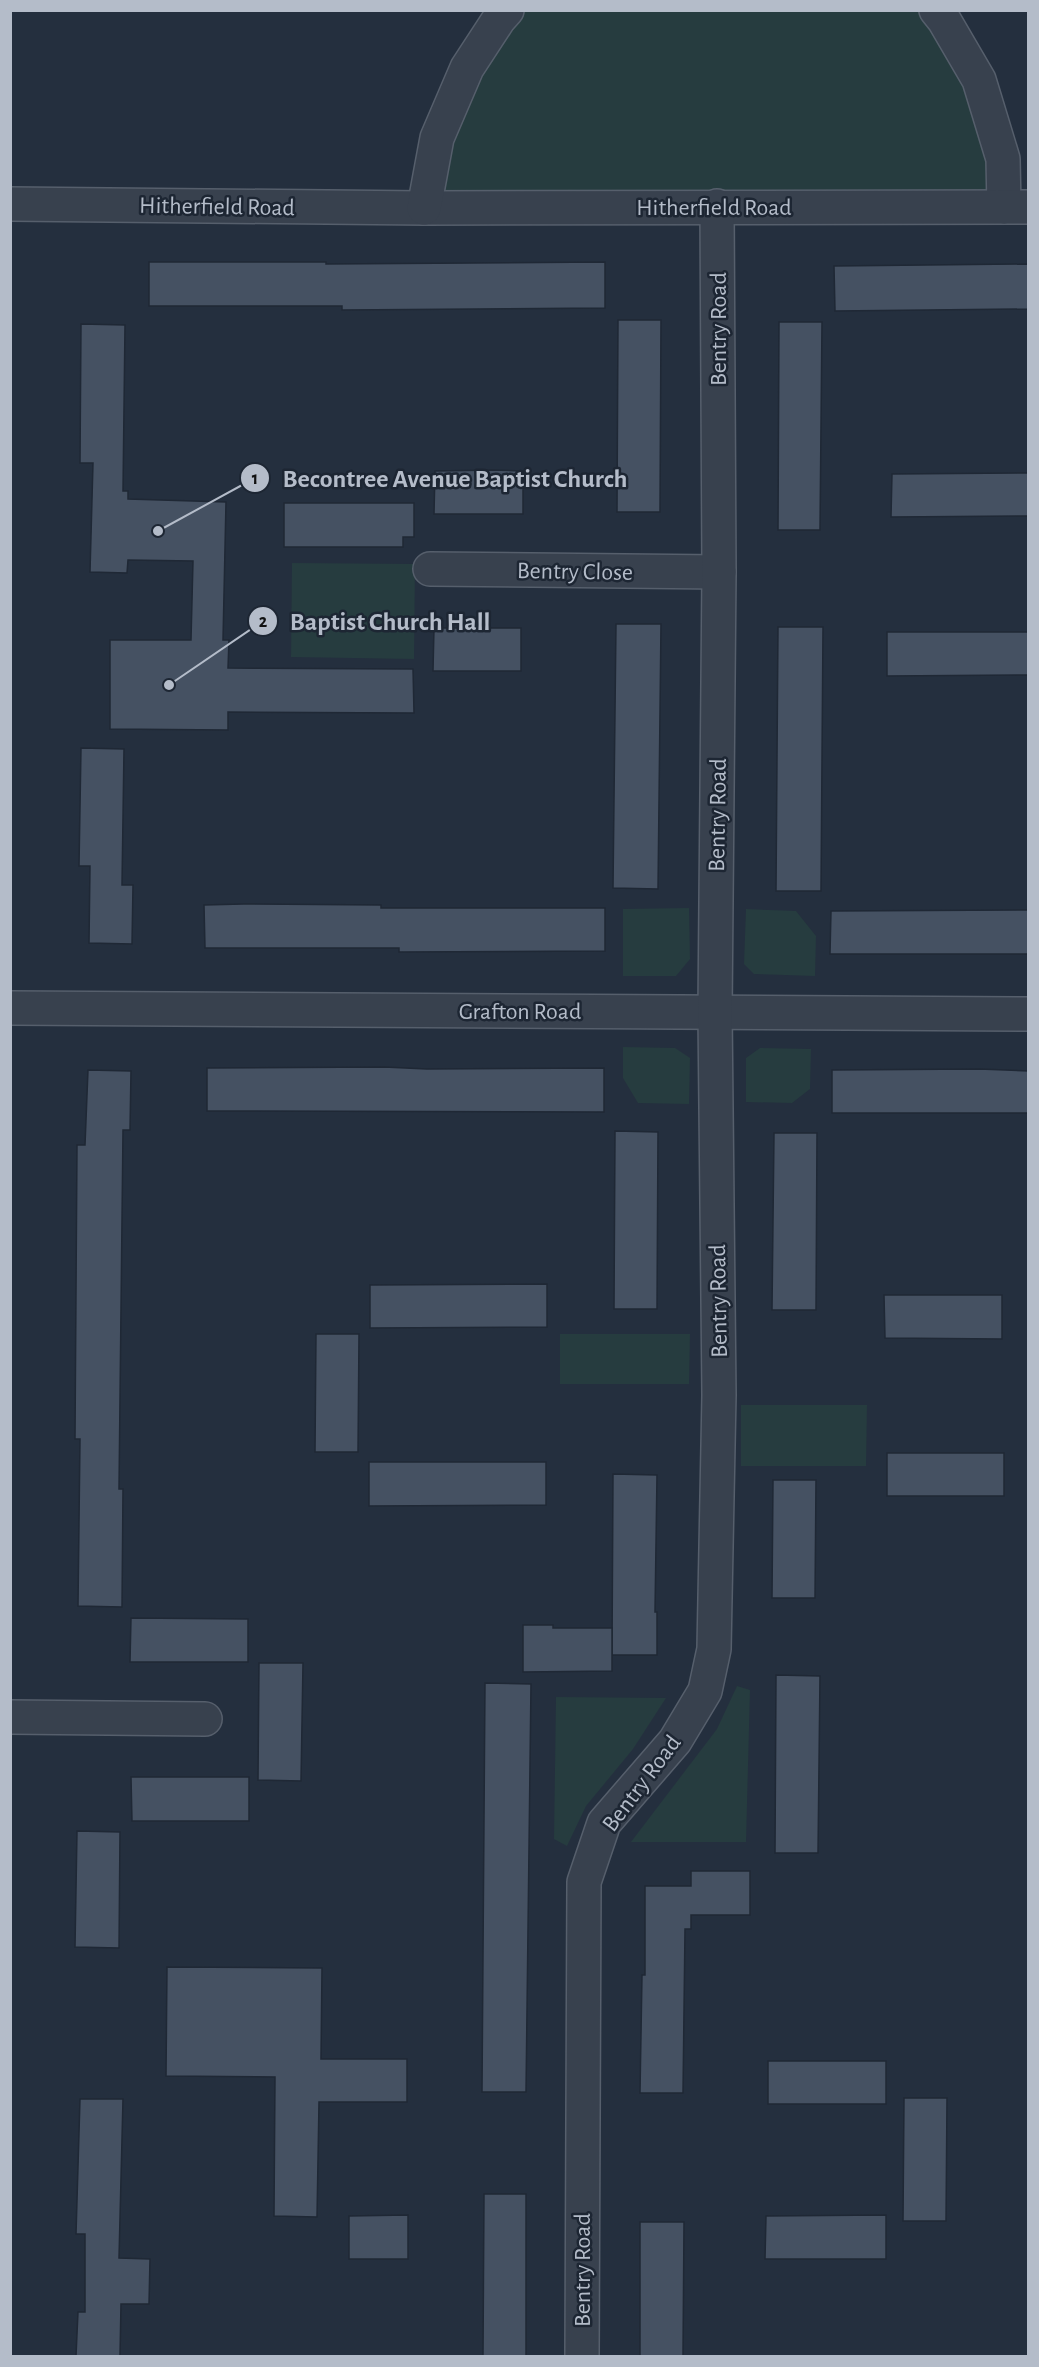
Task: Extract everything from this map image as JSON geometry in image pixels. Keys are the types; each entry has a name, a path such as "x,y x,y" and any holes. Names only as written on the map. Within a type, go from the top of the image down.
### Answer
{"street":[{"path":"424,208 437,138 467,68 507,10"},
{"name":"Hitherfield Road","path":"10,204 424,208 1016,207 979,81 936,10"},
{"name":"Bentry Road","path":"582,2356 584,1882 604,1823 675,1741 705,1691 714,1648 719,1395 715,1012 719,572 717,206"},
{"name":"Bentry Close","path":"430,569 719,572"},
{"name":"Grafton Road","path":"10,1008 1029,1014"},
{"path":"10,1717 205,1719"}],"green space":[{"path":"507,11 936,11 944,20 1004,207 424,208"},
{"path":"292,563 415,564 414,659 291,657"},
{"path":"689,908 690,959 676,976 623,976 623,909"},
{"path":"746,909 796,911 816,936 815,976 754,974 744,964"},
{"path":"623,1047 675,1048 690,1058 689,1104 638,1103 623,1078"},
{"path":"760,1048 811,1049 810,1089 792,1103 746,1102 746,1058"},
{"path":"560,1334 690,1334 689,1384 560,1384"},
{"path":"741,1405 867,1405 866,1466 741,1466"},
{"path":"737,1686 750,1690 746,1842 631,1842 717,1729"},
{"path":"556,1697 666,1698 633,1749 586,1806 567,1846 554,1839"}],"building":[{"path":"149,262 326,262 326,264 605,262 605,308 342,310 342,306 149,306"},
{"path":"1029,264 1029,309 835,311 834,266"},
{"path":"618,320 661,320 660,512 617,512"},
{"path":"779,322 822,322 820,530 778,530"},
{"path":"81,324 125,325 123,491 128,491 128,499 226,502 223,640 229,640 228,668 413,669 414,713 228,712 228,730 110,729 110,640 191,640 193,561 128,560 127,573 90,572 93,463 80,463"},
{"path":"435,471 523,471 523,514 434,514"},
{"path":"1029,473 1029,516 891,517 892,474"},
{"path":"284,503 414,503 414,537 403,537 403,547 284,547"},
{"path":"616,624 661,624 658,889 613,888"},
{"path":"778,627 823,627 821,891 776,891"},
{"path":"434,628 521,628 521,671 433,671"},
{"path":"887,632 1029,632 1029,675 887,676"},
{"path":"81,748 124,749 122,885 133,885 132,944 89,943 90,866 79,866"},
{"path":"204,905 381,905 381,908 605,908 605,951 399,952 399,948 205,948"},
{"path":"1029,910 1029,954 830,954 831,911"},
{"path":"384,1067 427,1069 604,1068 604,1112 207,1111 207,1068"},
{"path":"88,1070 131,1071 130,1130 123,1130 119,1489 123,1489 122,1607 78,1606 80,1439 75,1439 77,1145 85,1145"},
{"path":"832,1070 1029,1071 1029,1113 832,1113"},
{"path":"615,1131 658,1132 657,1309 614,1309"},
{"path":"774,1133 817,1133 816,1310 772,1310"},
{"path":"547,1284 547,1327 370,1328 370,1285"},
{"path":"884,1295 1002,1295 1002,1339 885,1338"},
{"path":"316,1334 359,1334 358,1452 315,1452"},
{"path":"887,1453 1004,1453 1004,1496 887,1496"},
{"path":"369,1462 546,1462 546,1505 369,1506"},
{"path":"613,1474 657,1475 655,1612 657,1612 657,1655 612,1655"},
{"path":"773,1480 816,1480 815,1598 772,1598"},
{"path":"131,1618 248,1619 248,1662 130,1662"},
{"path":"523,1625 553,1625 553,1628 612,1628 612,1671 523,1672"},
{"path":"259,1663 303,1663 301,1781 258,1780"},
{"path":"776,1675 820,1676 818,1853 775,1853"},
{"path":"485,1683 531,1684 526,2092 482,2092"},
{"path":"131,1777 249,1777 249,1821 132,1821"},
{"path":"77,1831 120,1832 119,1948 75,1947"},
{"path":"691,1871 750,1871 750,1915 691,1915 691,1929 685,1929 683,2093 640,2093 642,1975 645,1975 645,1886 691,1886"},
{"path":"167,1967 322,1968 321,2059 407,2059 407,2102 319,2102 317,2217 274,2216 275,2077 166,2076"},
{"path":"768,2061 886,2061 886,2104 768,2104"},
{"path":"904,2098 947,2098 946,2221 903,2221"},
{"path":"80,2099 123,2099 119,2258 150,2259 149,2304 121,2304 120,2356 76,2356 78,2312 85,2312 85,2234 76,2234"},
{"path":"484,2194 526,2194 526,2356 483,2356"},
{"path":"408,2215 408,2259 349,2259 349,2216"},
{"path":"886,2215 886,2259 765,2259 766,2216"},
{"path":"640,2222 684,2222 683,2356 640,2356"}],"place":[{"name":"Becontree Avenue Baptist Church","path":"158,531"},
{"name":"Baptist Church Hall","path":"169,685"}]}
